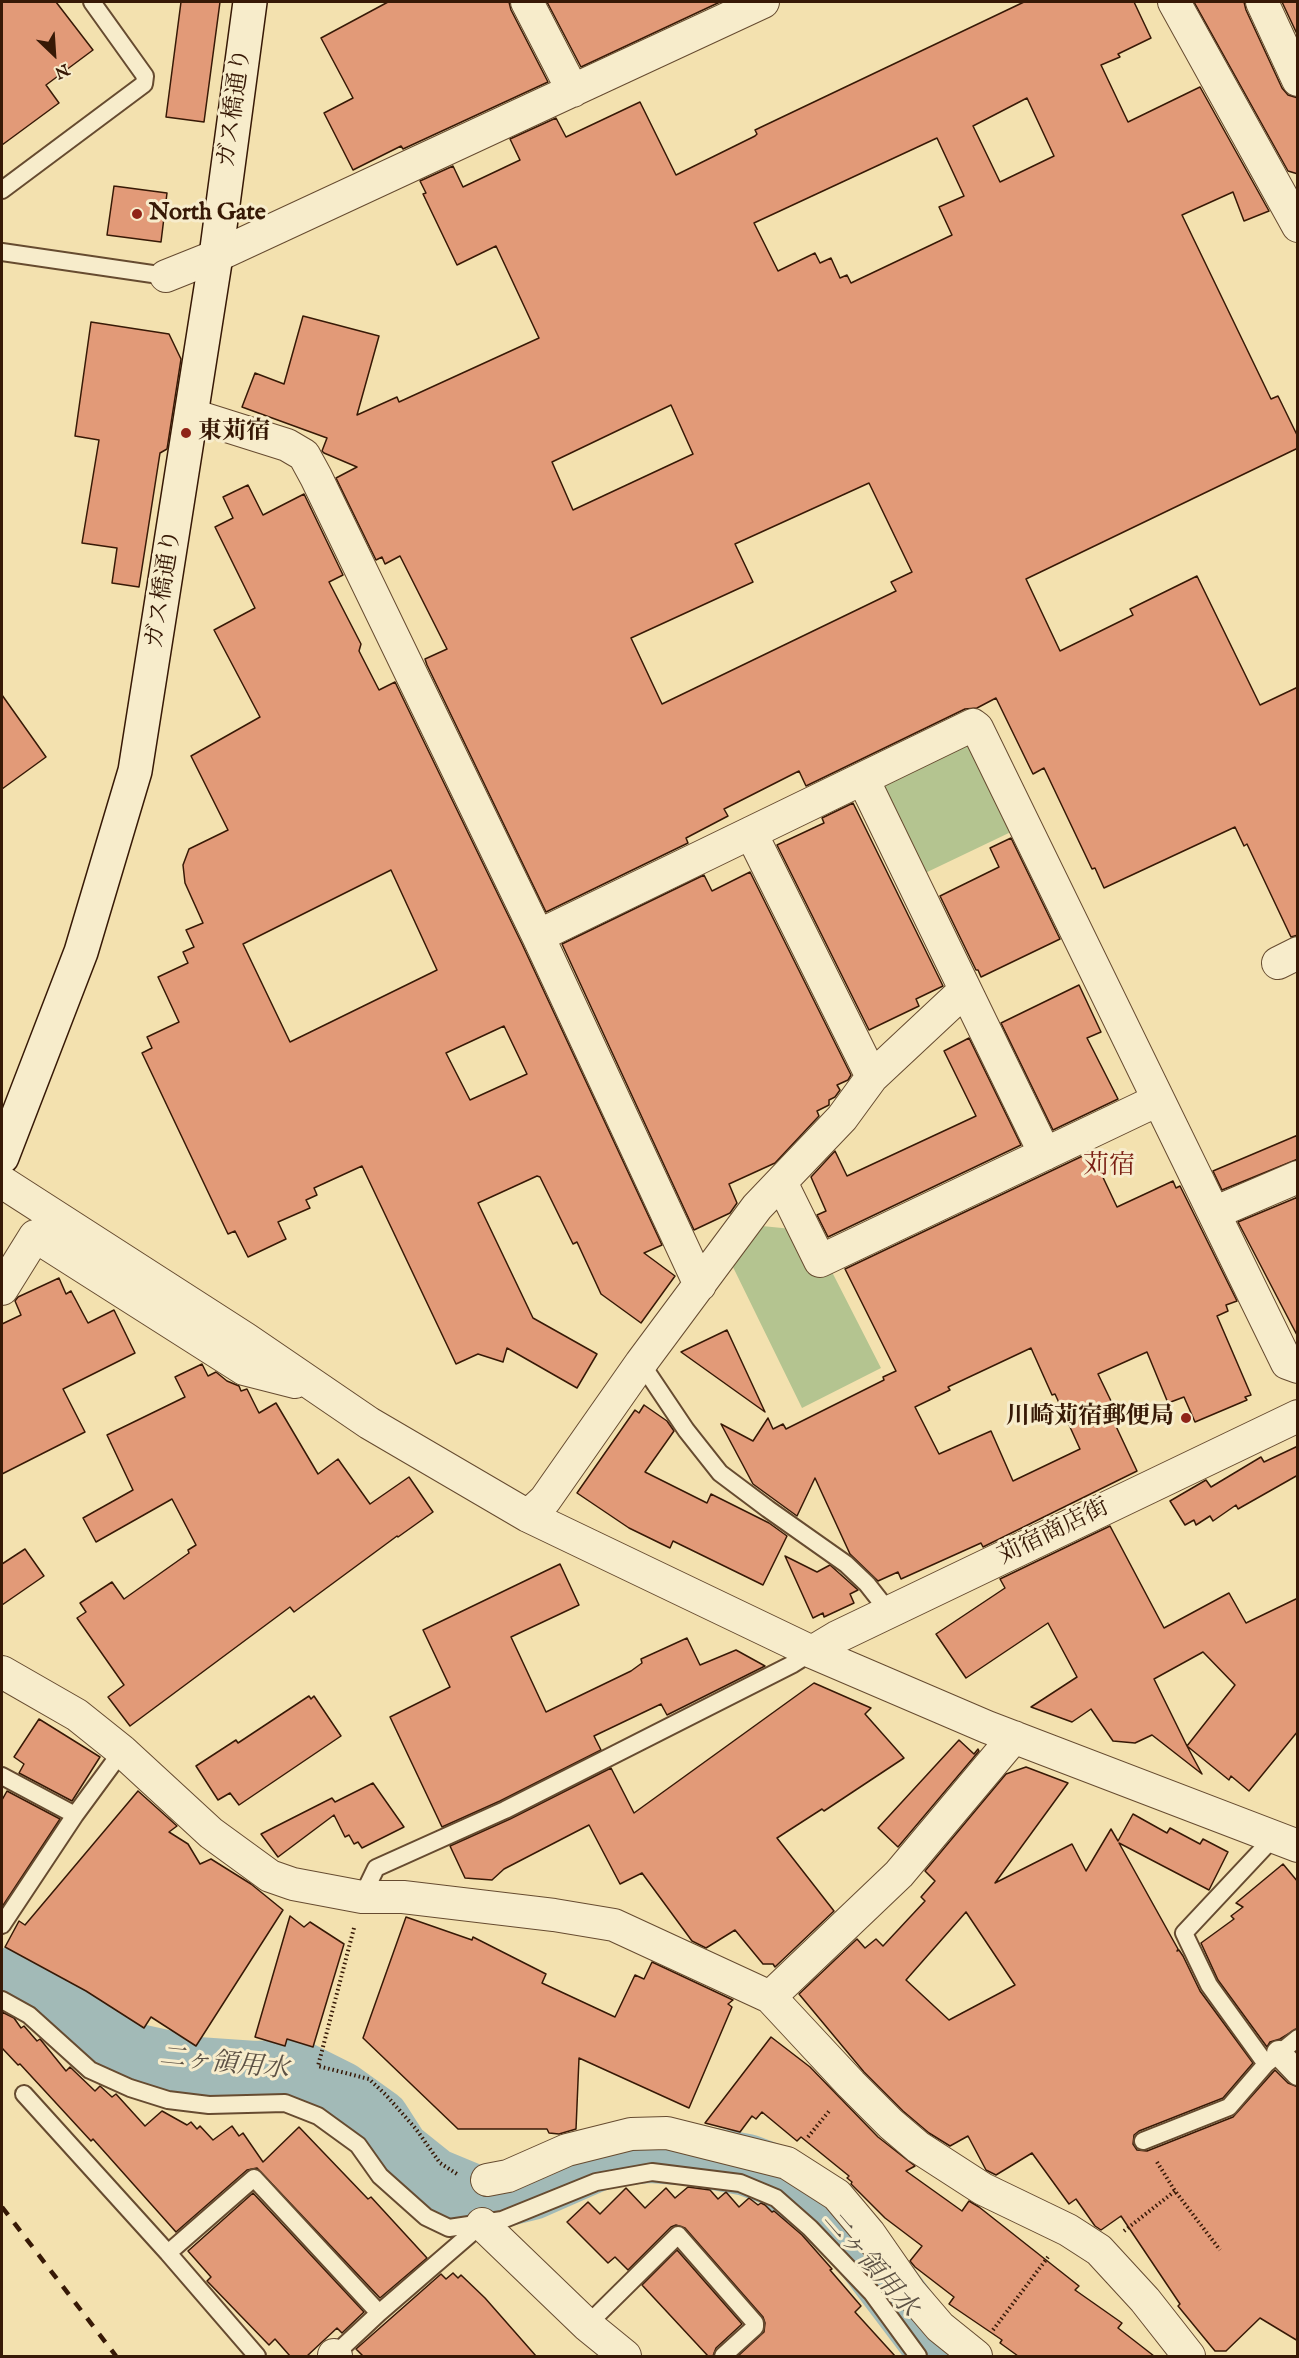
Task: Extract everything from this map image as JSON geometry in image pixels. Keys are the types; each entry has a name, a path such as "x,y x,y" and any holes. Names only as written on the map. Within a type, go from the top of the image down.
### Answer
{"main road":[{"name":"ガス橋通り","path":"2,1157 81,952 135,771 216,256 250,2"}],"street":[{"path":"527,2 573,91"},
{"path":"166,276 216,256 763,2"},
{"path":"1174,2 1298,226"},
{"path":"1262,2 1298,80"},
{"path":"192,415 287,445 304,454 538,936 700,1285"},
{"path":"538,936 973,725 977,729 1287,1363 1298,1367"},
{"path":"863,779 1045,1154"},
{"path":"752,834 872,1077"},
{"path":"528,1516 545,1500 641,1363 757,1207 842,1118 872,1077 964,991"},
{"path":"781,1182 820,1261 1158,1100"},
{"path":"1214,1213 1298,1177"},
{"path":"2,1182 236,1333 397,1441 528,1516 812,1652 1014,1737 1286,1841"},
{"path":"2,1289 34,1236 244,1369 314,1386"},
{"name":"苅宿商店街","path":"812,1652 837,1637 1298,1416"},
{"path":"2,1672 76,1715 122,1751 211,1833 270,1876 293,1884 362,1897 404,1897 554,1915 614,1925 770,1997 851,2084 918,2147 983,2189 1068,2230 1099,2250 1145,2300 1189,2356"},
{"path":"770,1997 899,1874 1014,1737"},
{"path":"1281,2052 1298,2073"},
{"path":"486,2180 508,2176 567,2150 631,2134 667,2133 787,2163 837,2195 869,2233 932,2319 975,2356"},
{"path":"482,2224 587,2325 625,2356"}],"lane":[{"path":"2,190 144,84 145,76 92,2"},
{"path":"2,252 166,276"},
{"path":"641,1363 686,1430 720,1473 846,1564 867,1584 889,1612"},
{"path":"362,1897 376,1868 505,1810 793,1664 812,1652"},
{"path":"2,1924 75,1815 122,1751"},
{"path":"2,1776 75,1815"},
{"path":"1143,2141 1229,2107 1281,2052 1209,1984 1184,1933 1286,1841"},
{"path":"2,2000 29,2015 90,2070 130,2088 168,2100 209,2105 285,2103 318,2116 358,2145 380,2176 426,2217 449,2228 502,2220 596,2182 652,2172 740,2183 777,2198 810,2228 872,2293 918,2356"},
{"path":"24,2094 168,2253 257,2356"},
{"path":"168,2253 254,2178 379,2313"},
{"path":"334,2356 379,2313 482,2224"},
{"path":"587,2325 678,2235 755,2323 755,2328 723,2356"}],"path":[{"path":"362,1897 318,2066 369,2079 416,2129 440,2163 459,2176 486,2180"},
{"path":"787,2163 851,2084"},
{"path":"1143,2141 1175,2191 1220,2250"},
{"path":"1099,2250 1175,2191"},
{"path":"975,2356 1068,2230"}],"green space":[{"path":"959,742 972,748 1013,831 921,875 880,792 885,779"},
{"path":"762,1226 792,1229 832,1272 881,1368 802,1408 732,1265"}],"building":[{"path":"2,2 56,2 93,50 46,85 59,103 2,145"},
{"path":"181,2 220,2 204,122 166,117"},
{"path":"388,2 509,2 548,82 403,149 401,146 353,170 324,113 353,98 321,38"},
{"path":"547,2 720,2 581,67"},
{"path":"1024,2 1134,2 1151,38 1118,54 1120,57 1101,65 1128,122 1200,87 1269,211 1244,221 1233,192 1182,215 1271,399 1278,396 1298,437 1298,448 1026,579 1060,651 1133,615 1130,609 1197,576 1260,705 1298,687 1298,935 1291,937 1247,844 1244,846 1235,827 1104,888 1095,868 1092,869 1044,768 1033,774 996,698 977,708 965,709 806,786 799,771 724,809 728,816 686,838 688,843 546,912 427,665 425,659 447,649 400,556 385,564 382,557 376,560 336,478 357,467 324,453 322,451 327,438 242,407 255,373 284,384 303,316 379,336 357,415 397,397 399,402 539,338 496,246 457,265 423,194 426,193 420,181 453,166 463,187 520,160 510,139 556,118 566,137 640,102 676,175 755,136 757,134 755,130","holes":["1027,98 1054,156 1000,182 973,126","937,138 964,196 939,207 952,235 851,283 847,275 840,278 831,258 820,263 815,253 778,271 754,223","671,405 693,454 573,510 552,462","869,483 912,572 891,582 896,591 662,704 631,638 753,582 735,544"]},
{"path":"1194,2 1244,2 1282,88 1288,95 1298,98 1298,174 1288,171"},
{"path":"1282,2 1298,2 1298,36"},
{"name":"North Gate","path":"114,186 167,193 161,242 107,235"},
{"path":"91,322 169,334 181,359 167,449 160,453 139,587 112,583 117,548 82,543 99,440 75,436"},
{"path":"248,485 263,515 304,494 343,575 329,582 361,644 359,651 379,690 395,682 522,944 662,1245 644,1253 675,1276 641,1323 601,1294 577,1242 573,1244 540,1177 537,1176 478,1203 533,1318 597,1354 577,1388 507,1348 503,1362 478,1354 456,1364 362,1166 314,1188 317,1195 306,1200 310,1208 278,1222 286,1239 248,1257 235,1231 228,1234 142,1053 152,1048 147,1037 179,1022 158,977 188,963 183,952 194,947 186,930 203,923 185,883 183,865 189,849 228,830 191,756 260,717 214,630 255,608 215,527 233,518 223,497","holes":["391,870 437,970 290,1042 243,944","504,1026 527,1074 470,1100 446,1053"]},
{"path":"2,695 46,757 2,789"},
{"path":"853,803 943,986 916,999 919,1006 869,1030 777,845 824,823 822,818"},
{"path":"1011,838 1060,939 981,977 940,896 999,867 990,848"},
{"path":"750,872 851,1075 848,1080 837,1085 840,1090 835,1097 829,1100 829,1105 817,1111 819,1116 775,1163 729,1184 737,1203 730,1213 694,1230 562,944 704,875 712,891"},
{"path":"1079,985 1101,1032 1087,1038 1118,1099 1053,1130 1001,1023"},
{"path":"969,1038 1021,1145 828,1237 817,1215 826,1211 811,1177 835,1151 847,1176 976,1116 944,1051"},
{"path":"1298,1135 1298,1159 1222,1190 1213,1171"},
{"path":"1091,1152 1117,1207 1173,1181 1176,1188 1180,1186 1237,1301 1226,1305 1228,1311 1217,1316 1251,1395 1245,1397 1247,1400 1195,1422 1184,1397 1168,1403 1147,1352 1098,1374 1112,1403 1106,1405 1137,1471 983,1547 981,1543 901,1579 898,1572 878,1581 850,1554 815,1478 797,1516 753,1484 721,1424 753,1441 768,1418 773,1429 783,1424 786,1429 884,1380 883,1377 896,1371 845,1269","holes":["1031,1348 1052,1395 1055,1394 1080,1449 1013,1481 991,1431 939,1454 915,1407 950,1390 948,1387"]},
{"path":"1298,1197 1298,1337 1238,1222"},
{"path":"59,1278 66,1294 71,1291 88,1323 114,1310 135,1353 63,1389 85,1432 2,1474 2,1324 21,1315 15,1301 18,1297"},
{"path":"727,1330 765,1412 681,1352"},
{"path":"202,1364 208,1376 216,1372 227,1381 239,1386 241,1391 247,1389 259,1413 276,1403 318,1474 338,1459 370,1504 409,1477 433,1512 294,1612 290,1607 130,1726 108,1697 124,1685 77,1618 86,1612 80,1603 112,1582 124,1599 189,1553 188,1550 196,1545 172,1499 96,1542 83,1518 133,1490 107,1435 185,1397 175,1377"},
{"path":"644,1405 667,1421 674,1431 645,1472 707,1503 711,1494 769,1523 787,1536 763,1585 673,1541 670,1548 629,1528 577,1493 635,1410 639,1413"},
{"path":"1298,1446 1298,1475 1238,1509 1236,1505 1213,1521 1210,1516 1196,1525 1194,1520 1185,1525 1170,1501 1206,1480 1211,1487 1261,1457 1264,1462"},
{"path":"1110,1526 1164,1628 1229,1593 1246,1623 1298,1598 1298,1731 1249,1791 1231,1776 1229,1780 1187,1746 1202,1774 1152,1735 1135,1743 1113,1741 1091,1709 1072,1722 1031,1707 1077,1677 1048,1623 966,1678 936,1634 1005,1588 1000,1579","holes":["1203,1652 1235,1685 1187,1746 1154,1679"]},
{"path":"25,1549 44,1576 2,1605 2,1564"},
{"path":"785,1556 817,1572 830,1565 858,1590 850,1594 854,1603 824,1617 823,1613 813,1618"},
{"path":"560,1564 579,1605 511,1637 546,1712 631,1671 642,1663 641,1659 687,1638 700,1665 736,1650 765,1666 667,1715 661,1704 594,1736 601,1750 500,1801 442,1827 390,1717 450,1687 423,1630"},
{"path":"814,1683 871,1708 865,1714 904,1758 824,1811 822,1809 777,1838 834,1911 775,1967 773,1964 763,1964 735,1930 706,1948 692,1941 642,1873 620,1884 589,1825 504,1869 492,1880 465,1878 450,1846 510,1819 611,1768 634,1813"},
{"path":"309,1696 311,1699 314,1696 341,1736 239,1805 230,1793 218,1800 196,1766 236,1740 238,1743"},
{"path":"39,1719 100,1757 72,1801 19,1773 24,1764 14,1757"},
{"path":"959,1740 974,1754 978,1749 979,1751 898,1847 878,1828"},
{"path":"1026,1767 1068,1783 995,1883 1072,1844 1086,1871 1111,1829 1118,1841 1133,1814 1167,1833 1170,1828 1200,1844 1203,1839 1228,1852 1209,1890 1119,1843 1178,1949 1177,1951 1179,1950 1183,1956 1200,1991 1253,2063 1223,2098 1139,2131 1134,2135 1133,2144 1137,2150 1147,2151 1233,2117 1275,2070 1288,2083 1298,2087 1298,2341 1260,2318 1226,2351 1215,2351 1178,2306 1180,2304 1121,2216 1101,2230 1095,2226 1076,2199 1069,2204 1032,2153 996,2175 986,2170 968,2136 950,2146 929,2133 864,2072 799,1994 857,1939 865,1948 876,1939 883,1946 925,1901 921,1897 935,1881 925,1871 1006,1774","holes":["966,1912 1015,1985 949,2020 906,1980"]},
{"path":"373,1783 404,1827 362,1848 358,1842 354,1844 349,1835 345,1837 334,1815 278,1857 261,1834 332,1798 335,1802"},
{"path":"7,1791 60,1819 2,1907 2,1800"},
{"path":"138,1791 177,1826 169,1832 188,1844 200,1864 211,1859 251,1884 283,1910 196,2046 151,2017 144,2028 86,1991 5,1947 19,1921 25,1925"},
{"path":"1283,1864 1298,1882 1298,2028 1270,2042 1267,2047 1218,1980 1201,1943 1234,1919 1231,1916 1243,1907 1236,1903"},
{"path":"290,1916 304,1927 310,1922 344,1944 313,2047 287,2039 285,2046 255,2037"},
{"path":"406,1917 472,1940 473,1937 546,1974 542,1983 615,2017 635,1975 644,1979 652,1962 733,2000 728,2004 732,2007 689,2108 579,2058 576,2129 559,2134 549,2133 547,2129 458,2129 363,2038"},
{"path":"2,2012 14,2018 21,2028 24,2026 37,2041 40,2039 66,2071 70,2067 95,2091 100,2086 112,2097 116,2094 145,2126 162,2111 187,2125 191,2122 197,2129 200,2126 213,2140 232,2126 239,2136 243,2133 263,2162 299,2127 368,2199 371,2197 427,2258 380,2298 257,2168 247,2170 176,2232 93,2139 91,2141 20,2064 18,2065 2,2048"},
{"path":"771,2037 810,2067 878,2137 915,2166 906,2171 962,2211 969,2201 979,2207 1079,2286 1075,2290 1122,2323 1118,2328 1154,2356 1018,2356 1000,2343 1002,2340 949,2304 954,2297 910,2261 922,2246 885,2218 851,2184 852,2182 847,2178 849,2176 801,2137 797,2141 762,2112 756,2119 752,2116 740,2132 705,2123"},
{"path":"688,2187 710,2190 718,2199 726,2192 739,2207 749,2198 758,2205 761,2203 772,2212 774,2211 802,2235 832,2269 830,2270 861,2306 855,2312 895,2356 738,2356 764,2332 763,2317 685,2228 676,2225 671,2227 628,2270 615,2257 608,2263 567,2222 588,2202 600,2214 626,2188 645,2208 666,2188 675,2198"},
{"path":"253,2193 364,2312 342,2333 337,2328 307,2356 290,2356 275,2339 269,2345 207,2281 211,2277 188,2251"},
{"path":"677,2250 742,2324 716,2348 713,2356 708,2356 642,2285"},
{"path":"453,2273 458,2278 461,2275 485,2298 536,2356 363,2356 356,2349 441,2274 446,2279"}],"waterway":[{"name":"二ヶ領用水","path":"2,1979 37,1989 83,2023 134,2054 197,2068 255,2072 296,2070 340,2092 379,2120 399,2151 434,2179 475,2196 496,2198 532,2189 607,2156 651,2152 693,2155 747,2165 776,2176 813,2202 851,2236 937,2350 945,2356"}],"railway":[{"path":"2,2207 116,2356"}],"place":[{"name":"North Gate","path":"137,214"},
{"name":"東苅宿","path":"186,433"},
{"name":"川崎苅宿郵便局","path":"1186,1418"}],"district":[{"name":"苅宿","path":"1109,1168"}]}
